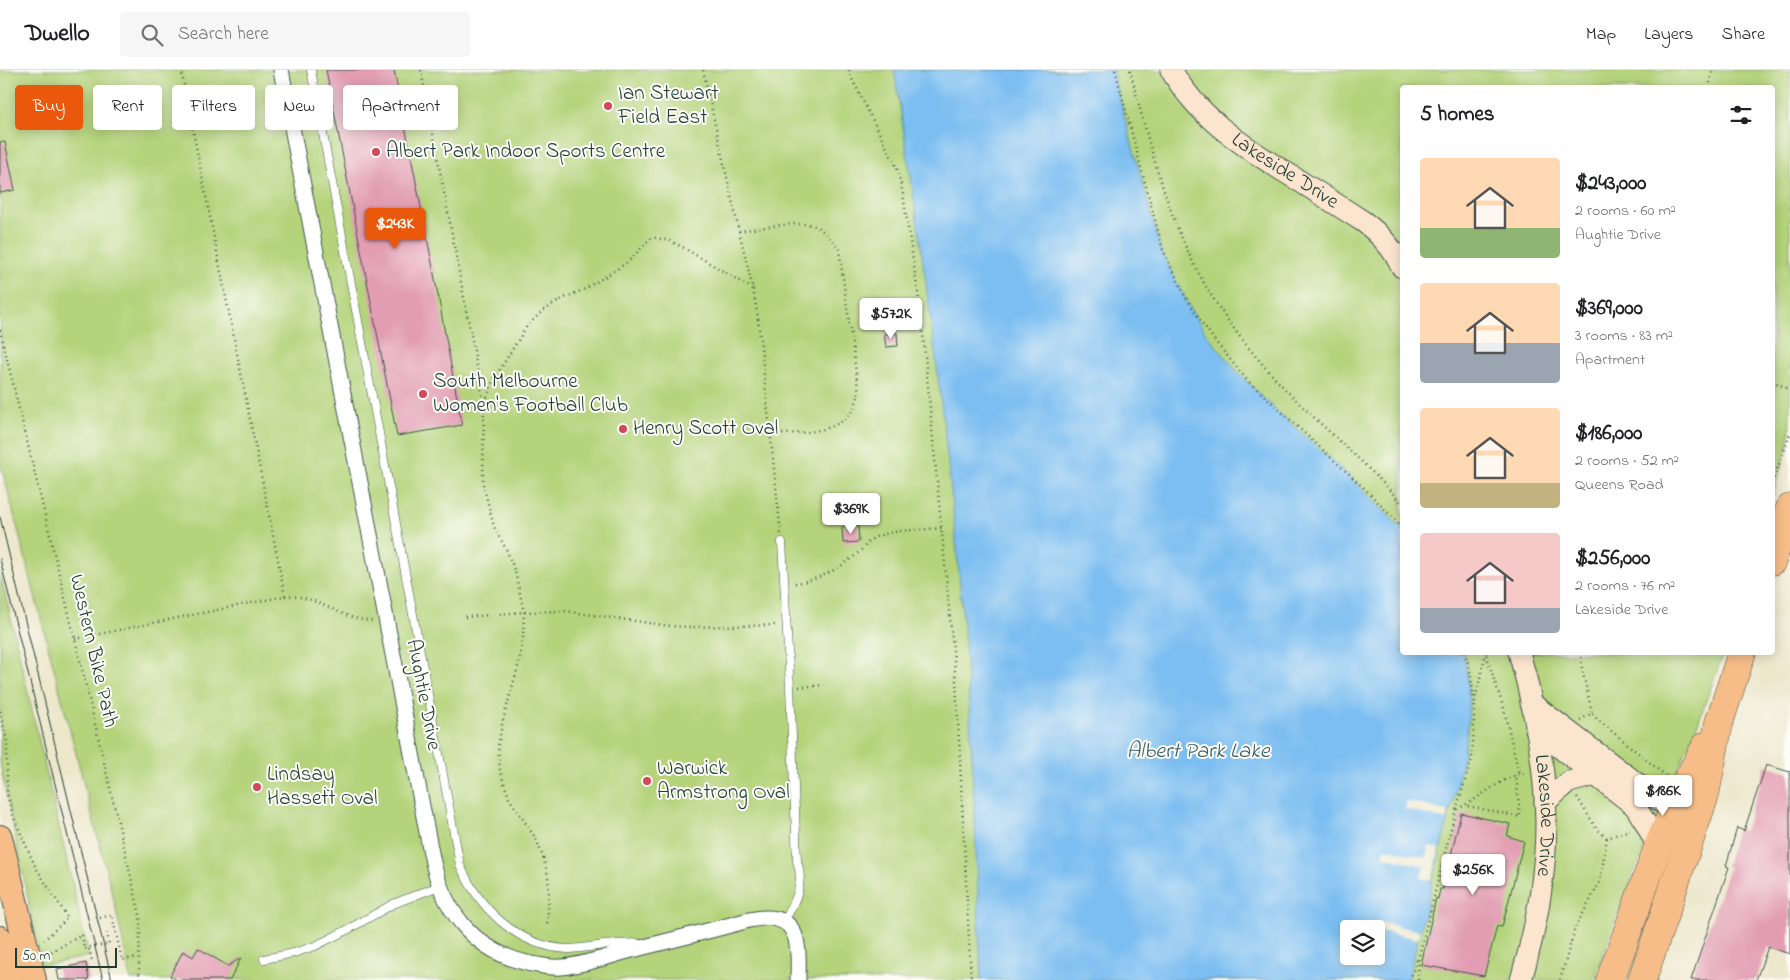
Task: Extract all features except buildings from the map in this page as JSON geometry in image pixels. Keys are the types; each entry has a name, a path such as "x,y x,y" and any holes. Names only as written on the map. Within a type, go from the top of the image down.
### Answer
{"highway":[{"path":"1780,551 1790,508"},
{"path":"1642,980 1682,790 1719,723 1741,655"},
{"path":"1610,980 1658,847 1676,813"}],"main road":[{"path":"0,838 36,969"},
{"path":"0,938 10,980"}],"street":[{"name":"Aughtie Drive","path":"281,70 432,861 439,886 454,914 480,942 502,954 514,960 531,964 560,967 764,917 777,918 784,922"},
{"name":"Lakeside Drive","path":"1171,70 1194,103 1221,129 1248,149 1364,222 1381,235 1392,248 1400,263"},
{"name":"Lakeside Drive","path":"1520,655 1536,729 1545,802 1543,871 1532,935 1521,980"},
{"path":"1531,703 1676,813"},
{"path":"1536,729 1634,806 1658,847"},
{"path":"1545,802 1569,782 1595,775"},
{"path":"784,922 792,929 796,936 799,959 798,980"}],"lane":[{"path":"312,70 460,865 468,882 486,908 506,926 534,942 551,947 569,949 673,940"},
{"path":"782,542 797,861 800,872 796,898 784,922"},
{"path":"264,960 315,946 394,904 439,886"}],"path":[{"path":"181,70 285,596"},
{"path":"421,70 484,404 483,484 494,527 515,571 524,612 523,638 519,663 503,720 498,746 500,771 509,798 536,839 543,857 548,875 547,927"},
{"path":"703,70 754,289 782,542"},
{"path":"849,70 852,80 896,168 904,194 921,313 943,528 956,681 971,980"},
{"path":"1114,70 1164,250 1185,296 1201,322 1247,380 1365,489 1400,525"},
{"path":"1130,70 1151,149 1172,212 1189,254 1226,317 1247,347 1288,393 1400,502"},
{"path":"1710,85 1712,70"},
{"path":"739,231 799,223 816,226 832,239 838,249 860,394 852,412 837,425 823,429 770,435"},
{"path":"484,404 494,380 528,326 550,306 585,289 628,262 652,237 670,241 684,248 754,289"},
{"name":"Western Bike Path","path":"0,330 140,915 141,936 138,957 140,980"},
{"path":"1775,382 1790,390"},
{"path":"1775,475 1790,435"},
{"path":"785,583 802,582 829,573 860,552 872,538 886,534 943,528"},
{"path":"75,639 296,595 352,618 368,621 387,620"},
{"path":"465,617 564,611 670,626 786,625"},
{"path":"1410,980 1419,956 1456,809 1472,759 1474,700 1466,655"},
{"path":"1474,700 1485,655"},
{"path":"1456,809 1519,774 1504,708 1487,655"},
{"path":"1581,655 1582,669 1592,713 1667,777 1676,813"},
{"path":"790,688 824,685"},
{"path":"0,710 8,742 7,794 13,816 36,868 68,918 38,944"},
{"path":"1578,721 1592,713"},
{"path":"1466,805 1520,818 1516,775"},
{"path":"1569,782 1581,806 1596,828 1606,838"},
{"path":"1606,838 1639,827 1645,822"},
{"path":"1560,980 1575,928 1600,882 1606,838"},
{"path":"100,918 112,915 122,960 138,957"},
{"path":"36,969 82,935 84,949 109,944 107,933"},
{"path":"89,948 92,961"},
{"path":"1418,980 1419,956"}],"green space":[{"path":"0,70 1790,70 1790,437 1775,487 1775,85 1400,85 1400,655 1722,655 1699,720 1621,903 1594,980 131,980 113,896 0,461"},
{"path":"0,572 89,956 42,966 0,764"}],"water":[{"name":"Albert Park Lake","path":"894,70 1112,70 1161,251 1190,308 1207,335 1236,370 1265,400 1346,473 1400,527 1400,655 1463,655 1469,699 1465,745 1408,980 981,980 965,645 952,500 936,356"}],"pier":[{"path":"1407,801 1449,812 1447,820 1405,809"},
{"path":"1429,846 1440,849 1432,880 1421,878 1424,866 1383,856 1385,848 1426,858"},
{"path":"1385,923 1420,931 1418,939 1385,932"}],"tram line":[{"path":"0,517 112,980"},
{"path":"0,559 103,980"}],"place":[{"name":"Ian Stewart Field East","path":"608,106"},
{"name":"Albert Park Indoor Sports Centre","path":"376,152"},
{"name":"South Melbourne Women's Football Club","path":"423,394"},
{"name":"Henry Scott Oval","path":"623,429"},
{"name":"Warwick Armstrong Oval","path":"647,781"},
{"name":"Lindsay Hassett Oval","path":"257,787"}]}
